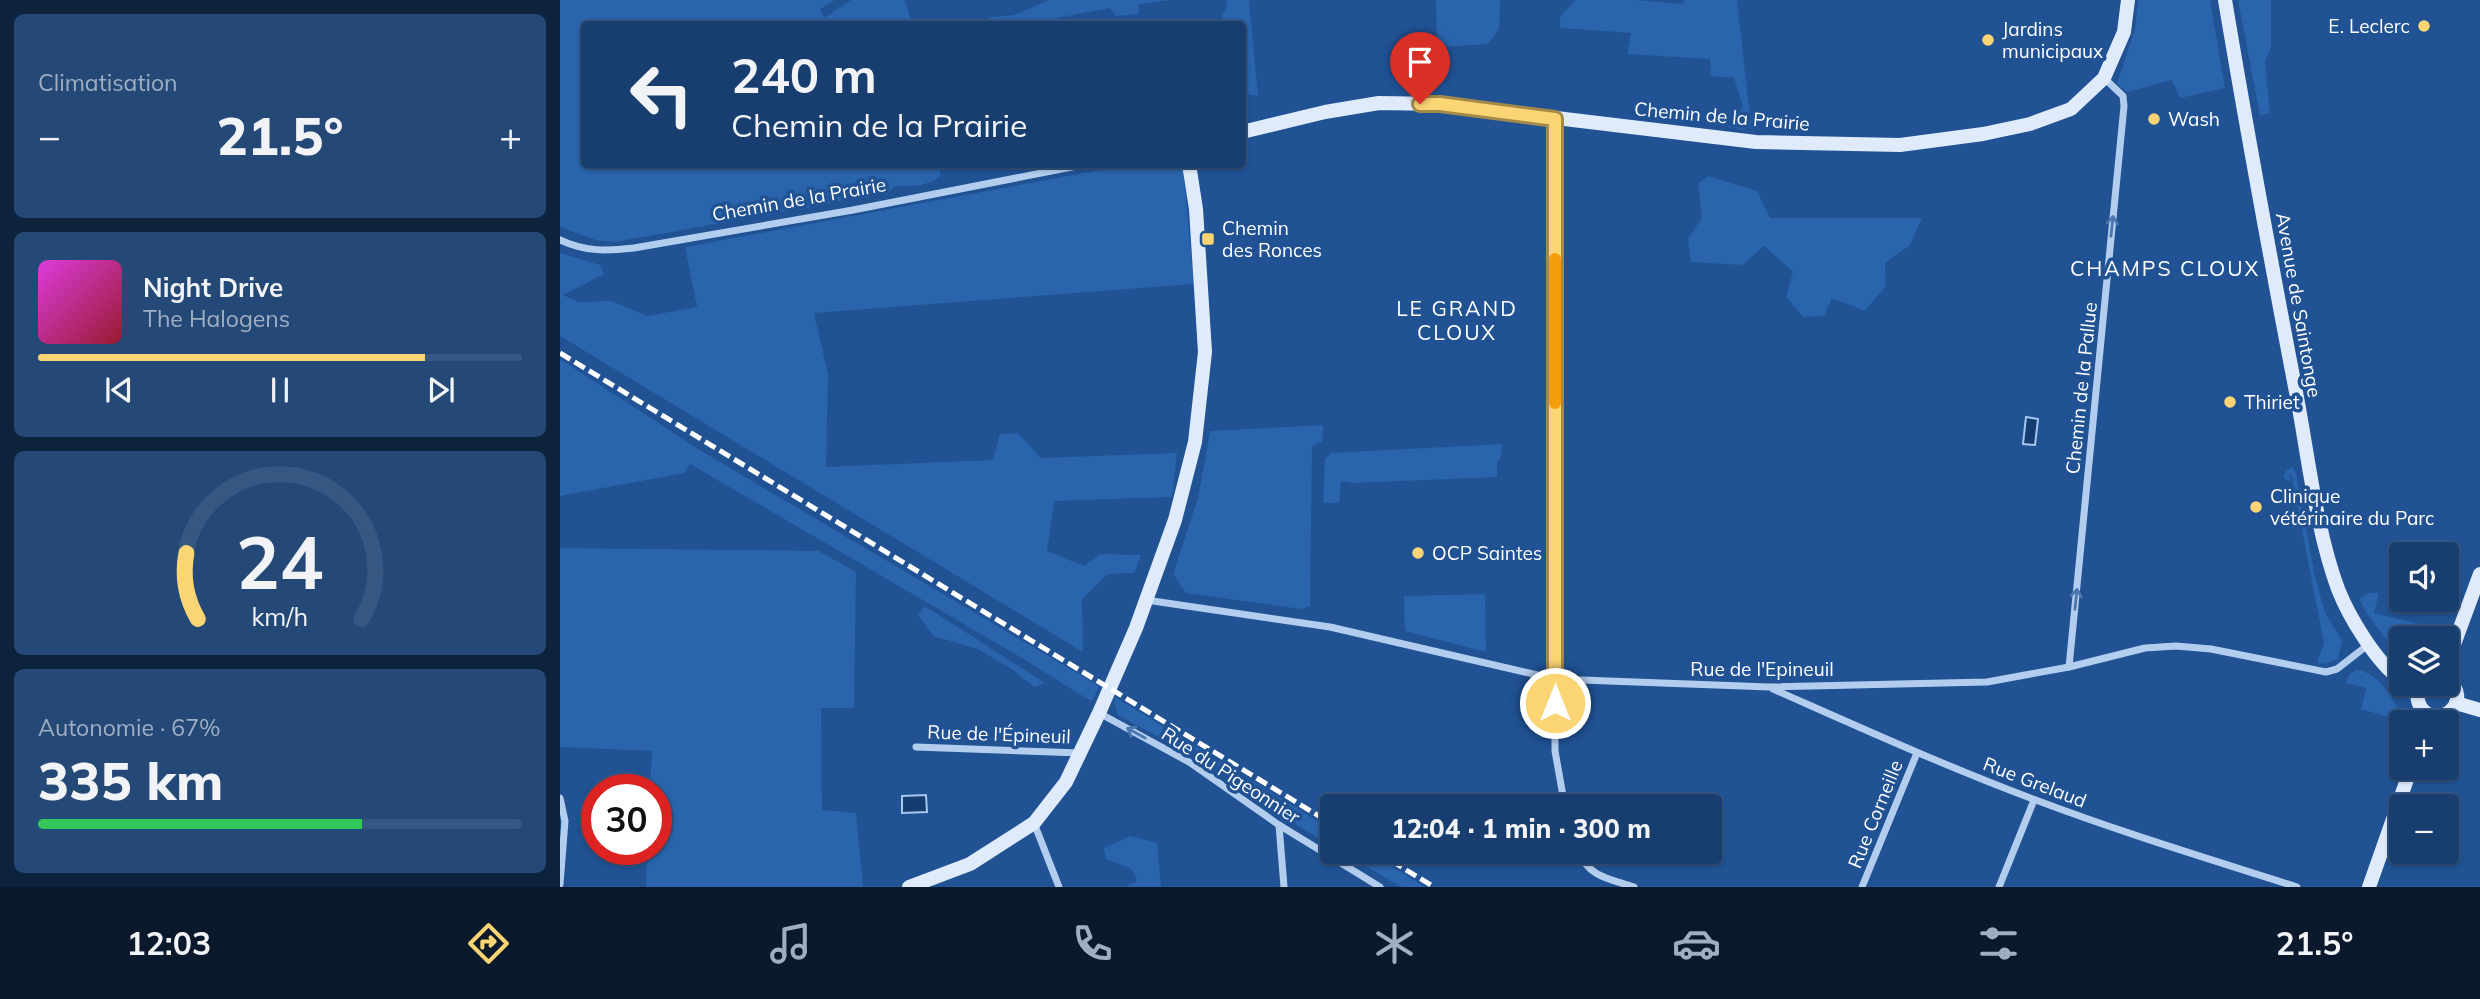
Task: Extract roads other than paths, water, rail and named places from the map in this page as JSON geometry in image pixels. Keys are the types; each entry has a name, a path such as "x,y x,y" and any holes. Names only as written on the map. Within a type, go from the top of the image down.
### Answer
{"street":[{"name":"Chemin de la Prairie","path":"1246,131 1325,112 1379,103 1440,104 1756,142 1900,145 1983,134 2030,124 2071,109 2104,78 2124,32 2128,0"},
{"name":"Avenue de Saintonge","path":"2225,0 2325,544 2345,604 2389,670"},
{"name":"Chemin de la Pallue","path":"2069,667 2124,106 2123,96 2104,78"},
{"path":"1555,119 1555,751 1563,794"},
{"name":"Chemin de la Prairie","path":"560,240 597,251 634,248 842,212 1067,168"},
{"path":"909,887 970,864 1034,823 1066,782 1099,713 1146,600 1175,520 1195,442 1205,352 1196,209 1190,168"},
{"path":"2459,631 2480,575"},
{"name":"Rue de l'Epineuil","path":"1146,600 1331,627 1555,679 1769,687 1987,682 2069,667 2145,648 2176,646 2211,649 2326,672 2337,669 2369,643"},
{"name":"Rue Grelaud","path":"1769,687 1917,753 2034,800 2130,834 2297,887"},
{"path":"2450,710 2456,703 2456,696"},
{"path":"2456,703 2480,710"},
{"name":"Rue du Pigeonnier","path":"1099,713 1189,762 1279,825 1380,887"},
{"name":"Rue de l'Épineuil","path":"916,747 1080,753"},
{"name":"Rue Corneille","path":"1862,887 1917,753"},
{"path":"2369,887 2407,780"},
{"path":"560,799 565,821 560,884"},
{"path":"1999,887 2034,800"},
{"path":"1034,823 1059,887"},
{"path":"1279,825 1284,887"},
{"path":"1583,864 1598,875 1634,887"}],"railway":[{"path":"560,353 1320,817"},
{"path":"1397,864 1434,887"}],"place":[{"name":"E. Leclerc","path":"2424,26"},
{"name":"Jardins municipaux","path":"1988,40"},
{"name":"Wash","path":"2154,119"},
{"name":"Chemin des Ronces","path":"1208,239"},
{"name":"Thiriet","path":"2230,402"},
{"name":"Clinique vétérinaire du Parc","path":"2256,507"},
{"name":"OCP Saintes","path":"1418,553"}],"district":[{"name":"CHAMPS CLOUX","path":"2165,269"},
{"name":"LE GRAND CLOUX","path":"1457,321"}]}
